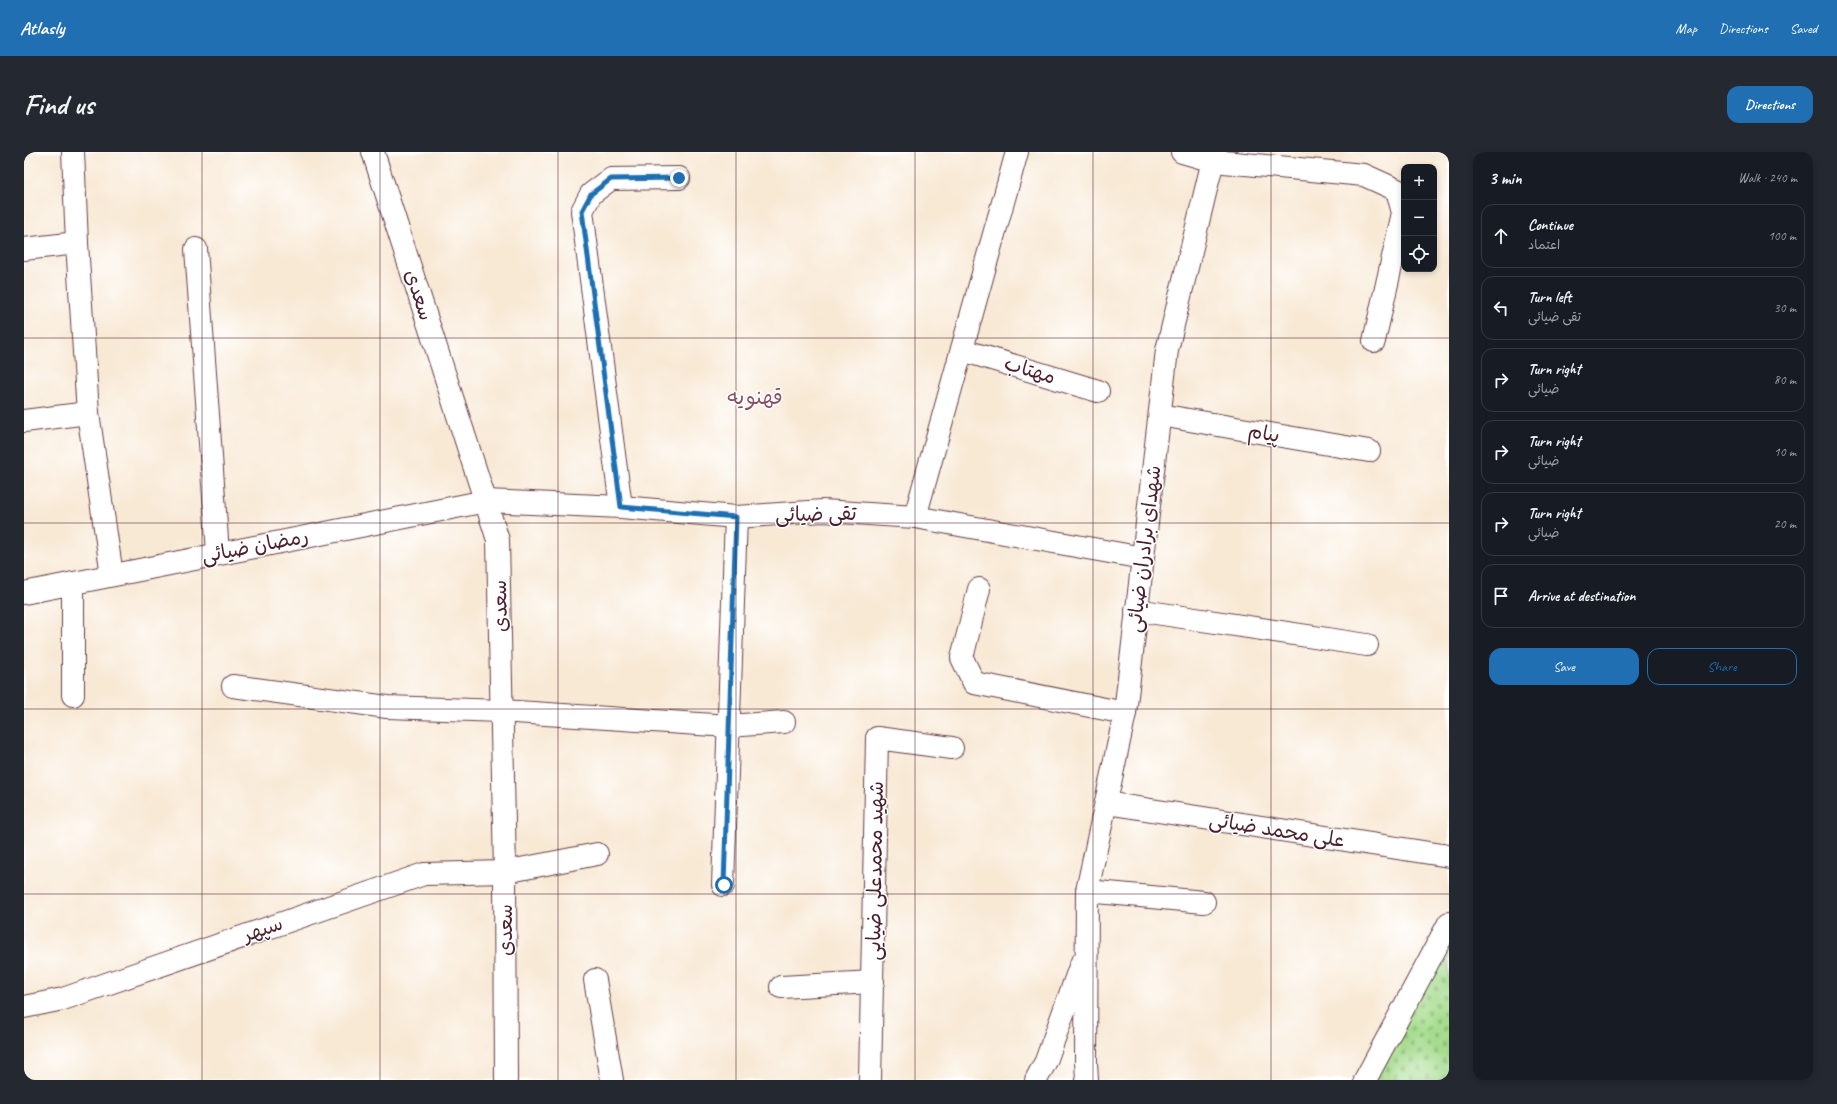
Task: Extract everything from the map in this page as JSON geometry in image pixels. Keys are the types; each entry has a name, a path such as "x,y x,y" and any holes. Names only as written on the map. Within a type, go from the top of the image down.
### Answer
{"street":[{"path":"73,152 77,243 88,413 112,575"},
{"name":"سعدی","path":"373,152 498,540 505,872 506,1080"},
{"path":"915,517 1017,152"},
{"path":"1182,152 1364,176 1396,190 1403,213 1374,341"},
{"name":"شهدای برادران ضیائی","path":"1087,1080 1087,891 1125,713 1167,350 1214,157"},
{"path":"621,507 582,211 591,194 611,179 679,178"},
{"path":"24,249 77,243"},
{"path":"196,249 218,554"},
{"name":"مهتاب","path":"962,350 1098,391"},
{"path":"24,421 88,413"},
{"name":"پیام","path":"1160,415 1369,451"},
{"name":"تقی ضیائی","path":"486,501 621,507 736,517 823,511 915,517 1143,558"},
{"name":"رمضان ضیائی","path":"24,593 486,501"},
{"path":"724,885 736,517"},
{"path":"73,583 73,695"},
{"path":"979,589 962,658 974,682 1125,713"},
{"path":"1136,610 1367,645"},
{"path":"233,686 387,706 729,726 784,722"},
{"name":"شهید محمدعلی ضیایی","path":"870,1080 878,738 952,748"},
{"name":"علی محمد ضیائی","path":"1106,803 1449,856"},
{"name":"سپهر","path":"24,1007 63,999 424,874 505,872 597,854"},
{"path":"1087,891 1204,902"},
{"path":"1365,1080 1449,923"},
{"name":"شهدای برادران ضیائی","path":"1036,1080 1046,1060 1087,948"},
{"path":"595,980 612,1080"},
{"path":"781,987 873,982"}],"green space":[{"path":"1449,934 1449,1080 1367,1080"}],"district":[{"name":"قهنویه","path":"755,397"}],"route":[{"path":"679,178 611,179 591,194 582,211 621,507 736,517 724,885"}]}
